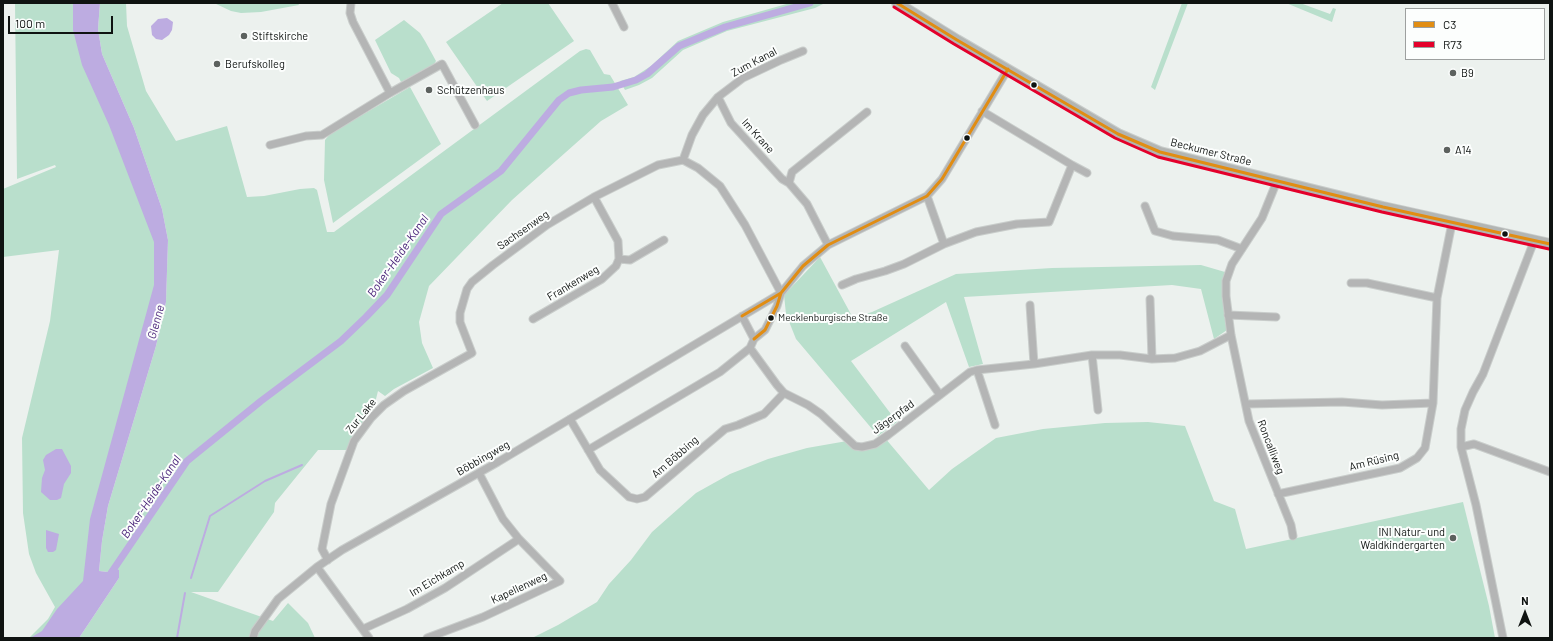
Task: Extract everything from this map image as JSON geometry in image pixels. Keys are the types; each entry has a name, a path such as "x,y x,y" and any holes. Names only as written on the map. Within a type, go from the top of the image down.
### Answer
{"main road":[{"name":"Beckumer Straße","path":"897,3 1118,134 1160,152 1196,162 1452,223 1550,244"}],"street":[{"path":"351,3 350,13 353,22 390,93"},
{"path":"612,3 624,27"},
{"name":"Zum Kanal","path":"683,160 692,135 703,116 718,97 743,78 781,60 803,52"},
{"path":"270,144 306,136 322,135 390,93 442,64 476,125"},
{"name":"Böbbingweg","path":"253,638 255,631 278,599 342,550 479,473 781,293 803,266 828,245 927,196 942,179 1008,69"},
{"name":"Im Krane","path":"718,97 731,122 782,179 789,183 807,204 828,245"},
{"path":"982,111 1087,173"},
{"path":"789,183 792,172 867,112"},
{"path":"683,160 698,168 720,186 746,225 781,293"},
{"name":"Sachsenweg","path":"472,353 460,322 460,314 467,289 472,282 547,225 594,197 658,165 683,160"},
{"path":"842,285 904,264 944,244 976,232 1017,224 1049,222 1072,165"},
{"name":"Roncalliweg","path":"1277,181 1262,218 1232,264 1226,282 1226,296 1231,335 1246,404 1248,421 1291,526 1293,536"},
{"path":"927,196 944,244"},
{"path":"594,197 618,241 619,259 630,260 664,240"},
{"path":"1145,206 1155,231 1173,236 1218,240 1242,249"},
{"name":"Am Rüsing","path":"1278,494 1400,468 1417,458 1425,448 1433,403 1437,298 1452,223"},
{"path":"1503,638 1476,505 1461,447 1461,429 1465,410 1483,374 1534,241"},
{"name":"Frankenweg","path":"533,319 602,280 612,272 619,259"},
{"path":"1351,283 1367,283 1437,298"},
{"name":"Böbbingweg","path":"754,339 765,330 777,306 781,293"},
{"path":"1150,299 1152,359"},
{"path":"1030,305 1034,364"},
{"path":"588,450 720,372 750,348 754,339 742,316"},
{"path":"1228,316 1276,317"},
{"name":"Jägerpfad","path":"784,393 808,405 821,414 855,446 862,447 875,444 970,372 1092,355 1120,355 1152,359 1175,358 1200,351 1231,335"},
{"path":"905,346 940,395"},
{"path":"750,348 784,393"},
{"name":"Zur Lake","path":"328,560 322,549 327,520 331,504 354,441 371,418 384,405 404,391 472,353"},
{"path":"1092,355 1098,410"},
{"path":"977,370 995,425"},
{"name":"Am Böbbing","path":"570,419 600,470 629,497 637,499 645,498 725,429 764,414 784,393"},
{"path":"1246,404 1342,402 1382,405 1433,403"},
{"path":"1461,447 1474,444 1550,472"},
{"name":"Kapellenweg","path":"427,638 483,617 560,581 519,539 504,519 479,473"},
{"name":"Im Eichkamp","path":"363,629 446,588 519,539"},
{"path":"318,567 369,638"}],"green space":[{"path":"15,3 94,3 95,31 162,259 89,576 61,638 29,638 48,619 55,607 36,573 29,554 23,513 22,438 50,321 59,250 3,257 3,189 56,167 55,165 17,179"},
{"path":"100,3 126,3 127,26 146,91 176,141 227,126 247,197 264,196 300,189 314,188 317,190 327,232 334,232 580,51 586,49 590,50 604,74 610,75 628,105 601,121 512,200 429,286 419,322 422,343 433,368 394,389 385,396 378,391 373,411 349,450 318,450 275,503 274,512 218,592 191,592 273,621 288,603 308,623 315,638 79,638 119,578 108,572 99,571 102,541 108,506 156,346 166,302 168,240 162,209 134,128 102,54 98,29"},
{"path":"214,3 298,3 299,5 261,12 241,13 231,11"},
{"path":"503,3 548,3 574,41 487,101 446,42"},
{"path":"790,3 825,3 815,8 727,31 683,50 652,78 639,85 625,90 620,81 634,77 651,66 678,41 723,22"},
{"path":"1182,3 1188,3 1155,90 1151,87"},
{"path":"1286,3 1300,3 1330,14 1333,8 1336,9 1332,22"},
{"path":"404,20 420,33 436,61 434,64 401,82 399,78 391,73 375,40"},
{"path":"410,87 441,144 333,223 324,180 325,140 331,133"},
{"path":"820,257 853,318 872,312 956,274 1052,268 1201,265 1225,272 1223,296 1227,330 1214,339 1201,289 1172,285 964,297 983,364 969,367 946,302 851,361 897,422 878,436 796,339 786,314 784,295"},
{"path":"1148,422 1185,426 1214,501 1235,509 1246,549 1463,502 1489,606 1495,638 532,638 558,625 597,602 609,584 631,560 652,532 696,493 730,474 768,459 807,448 847,441 862,448 885,438 929,490 952,469 996,438 1043,429 1105,423"}],"water":[{"name":"Glenne","path":"73,3 100,3 98,29 102,54 134,128 162,209 168,240 166,302 156,346 108,506 102,541 99,571 108,572 112,567 119,570 119,578 79,638 30,638 42,631 57,609 83,581 90,519 154,285 154,242 109,125 82,65 73,30"},
{"path":"167,18 173,22 172,30 169,35 162,40 156,39 152,35 151,26 158,19"},
{"path":"56,449 62,449 71,466 71,473 64,484 61,498 57,500 50,500 41,492 42,478 45,470 43,460 46,455"},
{"path":"46,530 59,534 56,550 53,552 48,552 46,548"}],"waterway":[{"name":"Boker-Heide-Kanal","path":"109,576 187,461 261,401 341,341 366,317 387,295 441,214 501,171 559,100 569,93 581,90 613,87 636,80 647,74 679,46 725,27 810,3"},
{"path":"191,578 210,516 265,481 302,465"},
{"path":"177,638 185,593"}],"transit line":[{"name":"C3","path":"897,3 957,40 1118,134 1160,152 1383,207 1550,244"},
{"name":"R73","path":"894,7 954,44 1115,138 1158,157 1382,212 1549,249"},
{"name":"C3","path":"742,316 781,293 803,266 828,245 927,196 942,179 1008,69"},
{"name":"C3","path":"754,339 765,330 777,306 781,293"}],"place":[{"name":"Stiftskirche","path":"244,36"},
{"name":"Berufskolleg","path":"217,64"},
{"name":"B9","path":"1453,73"},
{"name":"Schützenhaus","path":"429,90"},
{"name":"A14","path":"1447,150"},
{"name":"Mecklenburgische Straße","path":"771,318"},
{"name":"INI Natur- und Waldkindergarten","path":"1453,538"}]}
